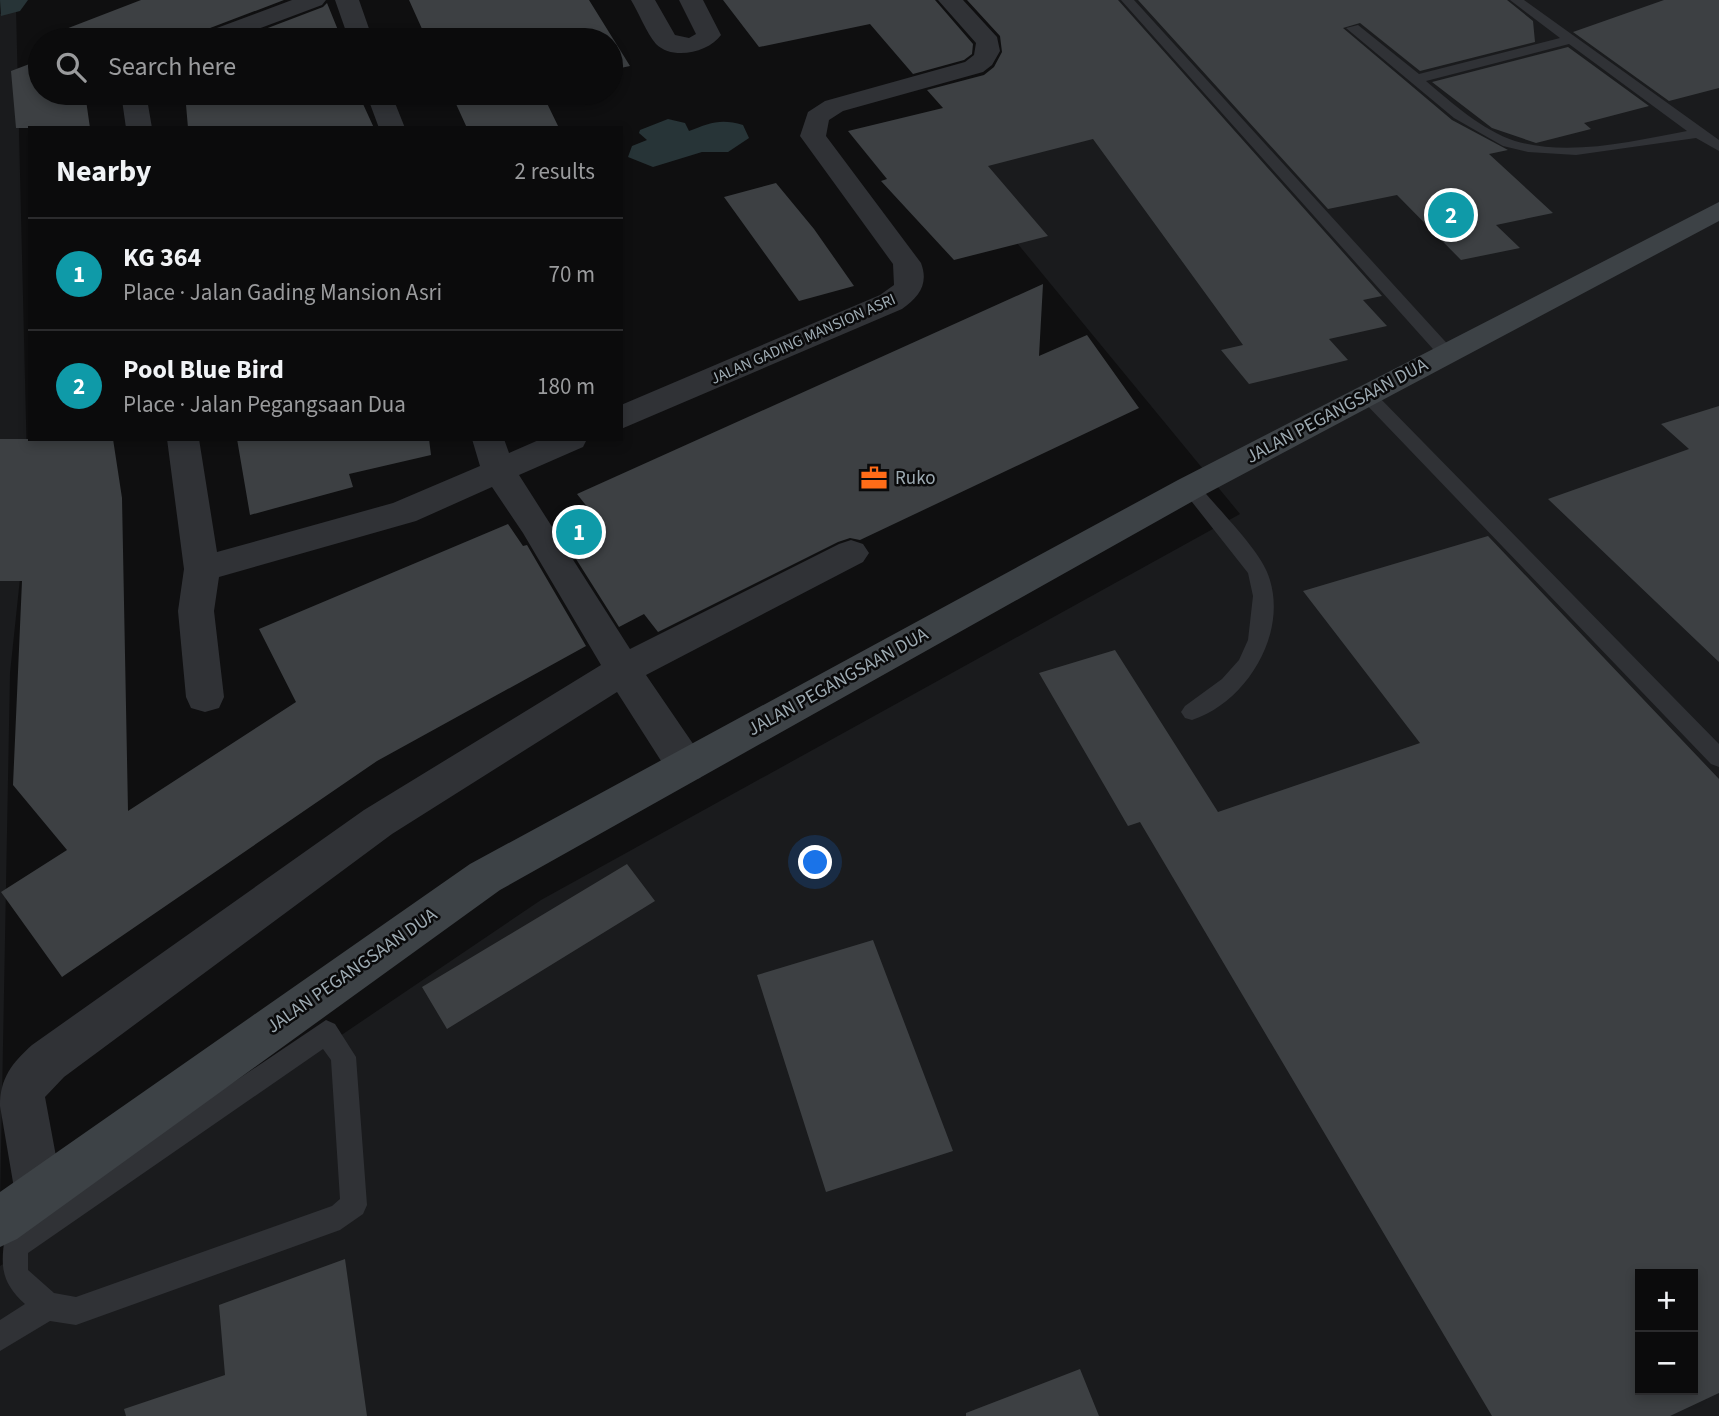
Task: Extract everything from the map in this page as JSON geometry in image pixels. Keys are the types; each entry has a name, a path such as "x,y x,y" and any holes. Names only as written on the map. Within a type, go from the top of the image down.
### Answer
{"main road":[{"name":"JALAN PEGANGSAAN DUA","path":"0,1222 485,877 1190,488 1719,210"}],"street":[{"path":"239,28 314,0"},
{"path":"346,0 356,28"},
{"path":"643,0 666,40 684,45 704,41 709,35 691,0"},
{"name":"JALAN GADING MANSION ASRI","path":"623,417 891,302 908,291 912,276 907,263 813,136 817,117 834,106 974,67 985,59 989,51 988,42 950,0"},
{"path":"136,105 139,126"},
{"path":"383,105 391,126"},
{"path":"183,441 202,569 196,611 205,697"},
{"path":"202,569 404,512 493,455 562,441"},
{"path":"493,455 686,766"},
{"path":"39,1194 22,1097 27,1080 48,1060 378,822 624,669 851,553"}],"lane":[{"path":"1127,0 1447,354"},
{"path":"1516,0 1719,147"},
{"path":"1353,28 1479,129 1509,143 1547,152 1659,141 1699,133"},
{"path":"1416,79 1570,40"},
{"path":"1368,396 1719,758"},
{"path":"1190,488 1257,570 1263,586 1264,606 1257,649 1250,664 1233,684 1192,712"},
{"path":"326,1032 15,1246 7,1269 47,1306 76,1311 340,1217 354,1205 343,1057 326,1032 332,986"},
{"path":"0,1337 47,1306"}],"shaded area":[{"path":"1052,0 1719,0 1719,1416 0,1416 0,1266 541,900 1240,514 938,147"},
{"path":"16,8 28,503 10,673 0,1205 0,14"},
{"path":"668,119 685,123 689,131 715,122 735,123 743,125 749,138 728,152 702,152 653,167 628,157 632,146 647,140 639,133 640,130"}],"building":[{"path":"141,0 284,0 210,28 68,28"},
{"path":"409,0 589,0 606,28 422,28"},
{"path":"723,0 935,0 973,44 972,54 964,60 913,74 870,24 759,47"},
{"path":"967,0 1118,0 1382,296 1363,300 1387,326 1329,339 1348,360 1249,384 1221,350 1243,345 1093,139 988,166 1048,236 954,260 881,181 887,179 848,131 943,108 927,90 984,75 994,67 1002,52 1000,36"},
{"path":"1138,0 1507,0 1533,21 1535,42 1420,71 1360,23 1343,28 1452,120 1508,150 1489,154 1553,213 1496,225 1520,248 1461,260 1397,195 1328,209"},
{"path":"1664,0 1719,0 1719,88 1669,101 1573,32"},
{"path":"327,3 337,28 268,28 323,7"},
{"path":"1568,47 1649,106 1584,123 1591,129 1536,143 1492,128 1432,82"},
{"path":"623,55 630,66 623,67"},
{"path":"28,65 28,105 87,105 90,126 16,128 11,71"},
{"path":"186,105 363,105 373,126 188,126"},
{"path":"456,105 548,105 558,126 466,126"},
{"path":"776,183 814,229 854,286 799,301 724,197"},
{"name":"Ruko","path":"1043,284 1039,356 1087,335 1139,408 860,540 850,538 838,542 658,632 644,614 619,627 559,532 596,518 577,494"},
{"path":"1719,406 1719,662 1548,499 1689,449 1661,424"},
{"path":"0,439 113,441 122,498 128,811 296,702 259,629 508,524 523,546 527,545 586,646 377,761 62,977 1,892 67,850 13,785 22,581 0,581"},
{"path":"237,441 429,441 431,455 349,474 353,487 250,515"},
{"path":"1488,536 1719,779 1719,1393 1670,1416 1492,1416 1140,822 1128,826 1039,673 1115,650 1218,812 1420,743 1303,591"},
{"path":"627,864 655,901 447,1029 422,987"},
{"path":"873,940 953,1151 826,1192 757,975"},
{"path":"345,1259 367,1416 126,1416 124,1409 225,1375 219,1305"},
{"path":"1080,1369 1099,1416 966,1416 966,1413"}],"place":[{"name":"Pool Blue Bird","path":"1451,215"},
{"name":"Ruko","path":"874,478"},
{"name":"KG 364","path":"579,532"}]}
